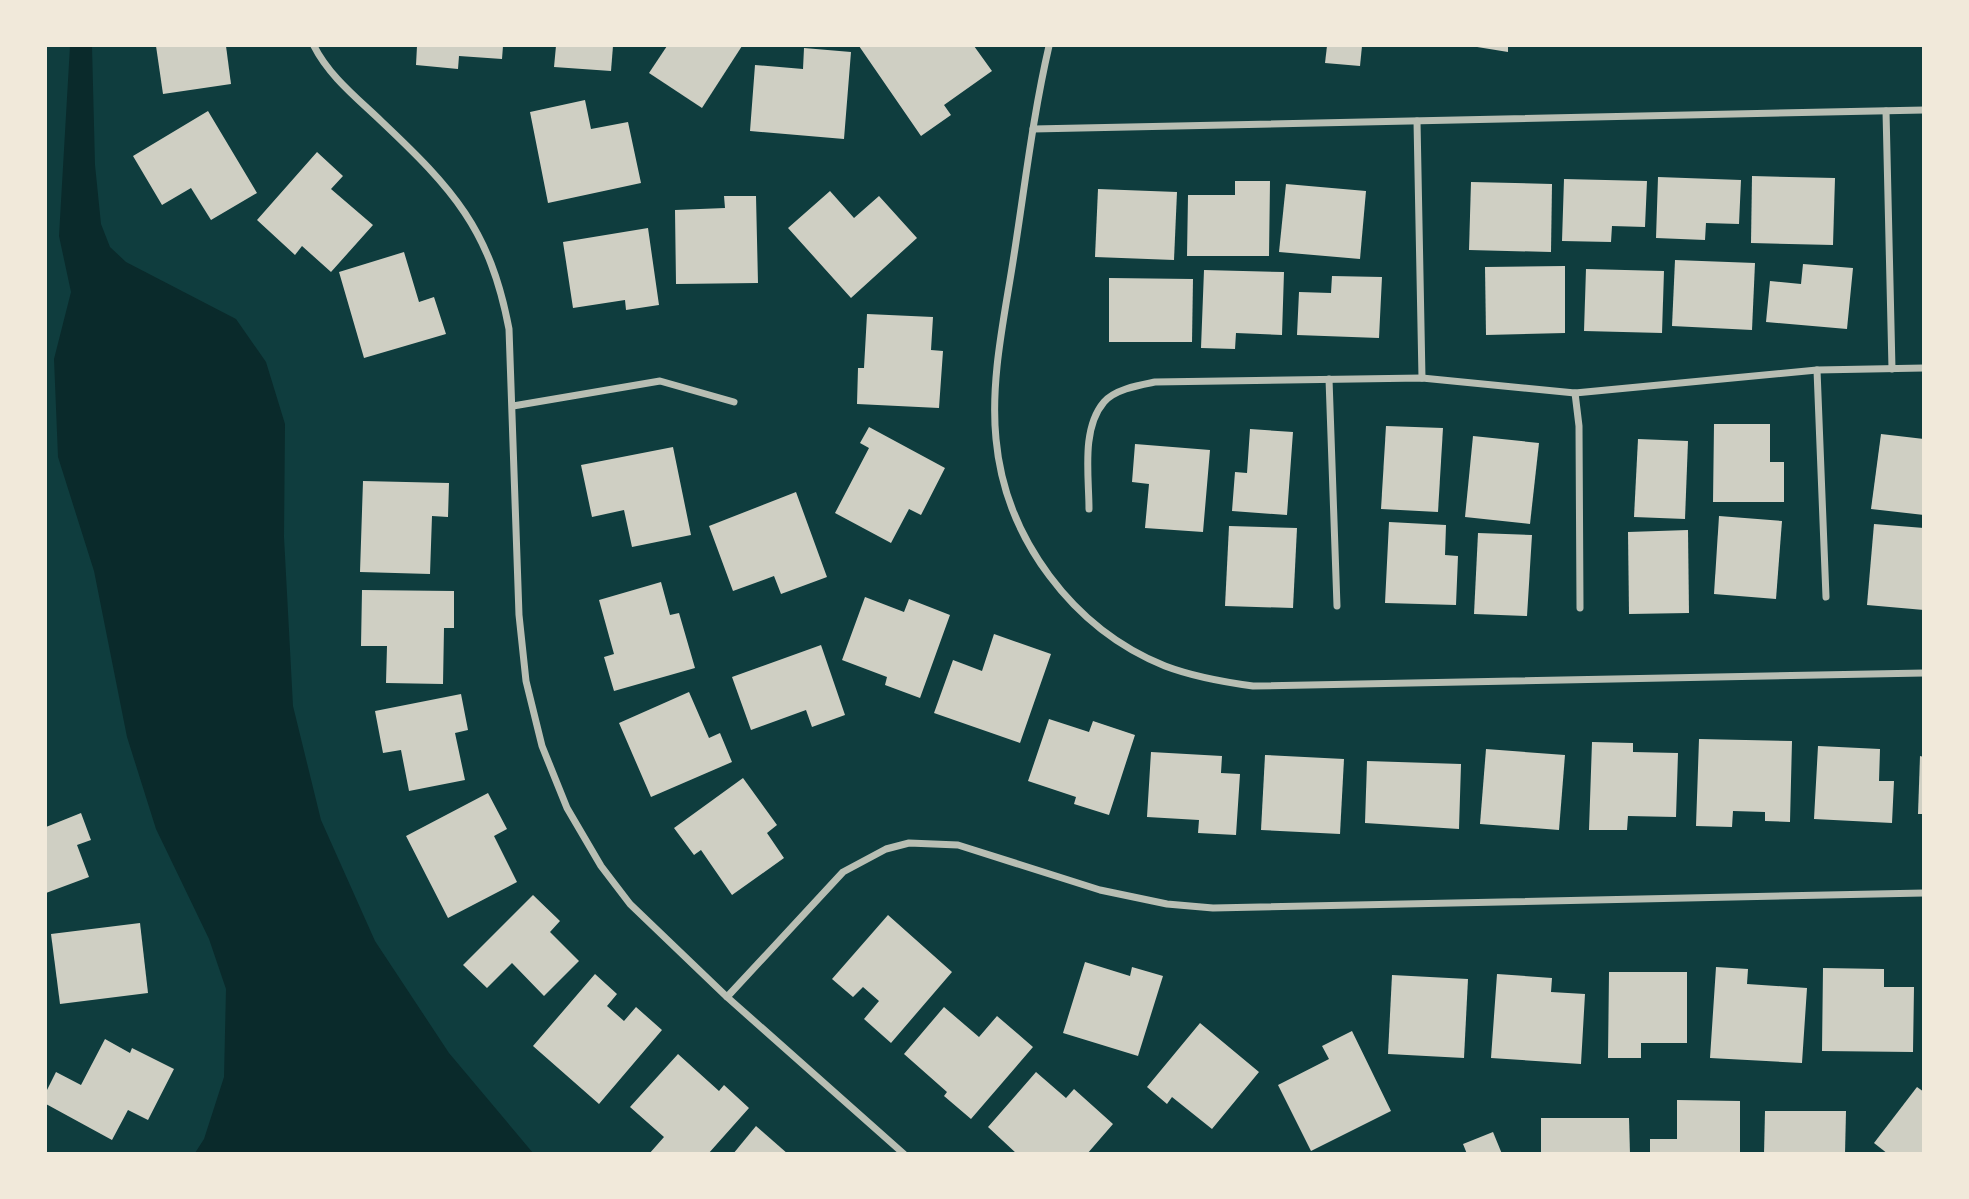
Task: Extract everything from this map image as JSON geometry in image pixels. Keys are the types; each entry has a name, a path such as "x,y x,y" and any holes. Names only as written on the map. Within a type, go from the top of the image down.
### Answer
{"street":[{"path":"314,46 344,86 432,169 461,204 484,243 500,285 509,329 519,615 526,681 542,746 567,808 601,866 631,904 727,996 904,1153"},
{"path":"1049,46 1033,129 997,372 996,440 1004,484 1031,547 1056,585 1088,618 1124,645 1165,666 1208,680 1253,687 1923,673"},
{"path":"1033,129 1923,110"},
{"path":"1886,111 1892,369"},
{"path":"1417,121 1422,378"},
{"path":"1089,509 1089,432 1105,401 1132,387 1155,382 1422,378 1575,393 1817,370 1923,368"},
{"path":"1817,370 1826,597"},
{"path":"1329,379 1337,606"},
{"path":"513,406 660,381 734,402"},
{"path":"1575,393 1579,426 1580,608"},
{"path":"727,996 843,872 886,849 909,843 958,845 1100,890 1167,904 1213,908 1923,893"}],"water":[{"path":"70,46 92,46 95,165 101,224 110,247 126,262 236,319 266,362 285,424 284,537 293,706 321,820 375,941 449,1053 533,1153 195,1153 204,1139 224,1077 226,989 209,939 156,829 127,737 94,571 58,457 54,359 71,292 59,236"}],"building":[{"path":"156,46 226,46 231,84 163,94"},
{"path":"417,46 503,46 502,59 459,56 458,69 416,65"},
{"path":"556,46 613,46 611,71 554,67"},
{"path":"667,46 742,46 702,108 649,73"},
{"path":"859,46 974,46 992,71 944,105 951,115 921,136"},
{"path":"1327,46 1362,46 1360,66 1325,63"},
{"path":"1471,46 1508,46 1508,52"},
{"path":"804,48 851,52 844,139 750,131 755,65 803,69"},
{"path":"585,100 591,129 628,122 641,183 548,203 530,112"},
{"path":"208,111 257,193 211,220 191,188 162,205 133,156"},
{"path":"317,152 343,176 331,189 373,225 331,272 302,246 295,255 257,220"},
{"path":"1752,176 1835,178 1833,245 1751,243"},
{"path":"1658,177 1741,180 1739,224 1706,223 1705,240 1656,238"},
{"path":"1564,179 1647,181 1645,227 1612,226 1611,242 1562,241"},
{"path":"1235,181 1270,181 1269,256 1187,256 1188,195 1235,195"},
{"path":"1471,182 1552,184 1551,252 1469,250"},
{"path":"1286,184 1366,191 1360,259 1279,252"},
{"path":"1098,189 1177,192 1174,260 1095,257"},
{"path":"830,191 854,218 879,196 917,238 851,298 788,228"},
{"path":"724,196 756,196 758,283 676,284 675,210 725,208"},
{"path":"648,228 659,305 626,310 625,300 573,308 563,242"},
{"path":"404,252 419,302 434,297 446,334 364,358 339,272"},
{"path":"1675,260 1755,263 1752,330 1672,326"},
{"path":"1803,264 1853,268 1847,329 1766,322 1770,281 1801,284"},
{"path":"1565,266 1565,333 1486,335 1485,267"},
{"path":"1586,269 1664,271 1662,333 1584,331"},
{"path":"1204,270 1284,272 1282,335 1236,333 1235,349 1201,348"},
{"path":"1332,276 1382,277 1379,338 1297,335 1299,292 1331,293"},
{"path":"1109,278 1193,279 1192,342 1109,342"},
{"path":"867,314 933,317 931,350 943,351 939,408 857,404 858,368 864,368"},
{"path":"1714,424 1770,424 1770,462 1784,462 1784,502 1713,502"},
{"path":"1386,426 1443,428 1438,512 1381,509"},
{"path":"869,427 945,468 921,515 909,509 891,543 835,513 869,448 860,443"},
{"path":"1250,429 1293,432 1287,515 1232,511 1235,472 1247,473"},
{"path":"1881,434 1924,439 1924,515 1871,509"},
{"path":"1473,436 1539,443 1530,524 1465,517"},
{"path":"1638,439 1688,441 1685,519 1634,517"},
{"path":"1135,444 1210,450 1203,532 1145,528 1149,484 1132,482"},
{"path":"673,447 691,535 632,547 624,510 592,517 581,465"},
{"path":"363,481 449,483 448,517 432,516 430,574 360,572"},
{"path":"796,492 827,577 781,594 774,576 733,591 709,526"},
{"path":"1719,516 1782,521 1776,599 1714,594"},
{"path":"1389,522 1446,525 1445,555 1458,556 1456,605 1385,603"},
{"path":"1874,524 1924,528 1924,610 1867,605"},
{"path":"1229,526 1297,528 1293,608 1225,606"},
{"path":"1688,530 1689,613 1629,614 1628,532"},
{"path":"1478,533 1532,535 1527,616 1474,614"},
{"path":"661,582 670,615 679,613 695,668 614,691 604,657 614,654 599,600"},
{"path":"362,590 454,591 454,628 444,628 443,684 386,683 387,646 361,646"},
{"path":"865,597 904,612 909,599 950,615 920,698 885,685 887,677 842,660"},
{"path":"994,634 1051,654 1020,743 934,713 953,660 982,671"},
{"path":"821,645 845,715 812,727 806,710 751,730 732,677"},
{"path":"689,692 709,738 720,733 732,762 651,797 619,723"},
{"path":"461,694 468,730 455,733 465,780 409,791 401,750 383,753 375,711"},
{"path":"1049,719 1089,732 1093,721 1135,735 1109,815 1074,804 1076,797 1028,781"},
{"path":"1699,739 1792,741 1790,822 1765,821 1765,812 1733,811 1732,827 1696,826"},
{"path":"1592,742 1633,743 1633,752 1678,753 1676,817 1628,816 1627,830 1589,830"},
{"path":"1818,746 1880,749 1879,781 1894,781 1892,823 1814,819"},
{"path":"1486,749 1565,755 1559,830 1480,824"},
{"path":"1151,752 1222,756 1221,773 1240,774 1236,835 1198,833 1199,820 1147,817"},
{"path":"1265,755 1344,759 1340,834 1261,830"},
{"path":"1920,756 1924,757 1924,814 1918,814"},
{"path":"1367,761 1461,764 1459,829 1365,823"},
{"path":"743,778 777,825 767,833 784,858 732,895 701,850 694,855 674,828"},
{"path":"488,793 507,829 494,836 517,882 448,918 406,836"},
{"path":"81,813 91,840 77,845 89,877 46,893 46,827"},
{"path":"533,895 560,921 550,932 579,961 544,996 512,963 487,988 463,965"},
{"path":"888,915 952,972 891,1043 864,1019 879,1001 863,987 853,997 832,979"},
{"path":"140,923 148,993 60,1004 51,934"},
{"path":"1085,962 1130,976 1132,967 1163,976 1138,1056 1063,1033"},
{"path":"1716,967 1748,969 1747,984 1807,988 1802,1063 1710,1058"},
{"path":"1823,968 1884,969 1884,987 1914,987 1913,1052 1822,1051"},
{"path":"1609,972 1687,972 1687,1043 1641,1043 1641,1058 1608,1058"},
{"path":"595,974 617,994 607,1006 624,1021 636,1007 662,1030 599,1104 533,1046"},
{"path":"1497,974 1552,978 1551,992 1585,994 1581,1064 1491,1058"},
{"path":"1392,975 1468,979 1464,1058 1388,1054"},
{"path":"944,1007 979,1037 997,1016 1033,1047 971,1119 944,1096 947,1092 904,1054"},
{"path":"1200,1023 1259,1072 1212,1129 1172,1097 1167,1104 1147,1087"},
{"path":"1352,1031 1391,1111 1311,1151 1278,1085 1329,1059 1322,1046"},
{"path":"105,1039 130,1053 132,1048 174,1069 148,1120 128,1110 112,1140 46,1104 46,1092 56,1072 81,1085"},
{"path":"678,1054 719,1091 724,1085 749,1108 708,1154 649,1154 664,1137 630,1107"},
{"path":"1036,1072 1066,1098 1074,1089 1113,1124 1087,1154 1017,1154 988,1127"},
{"path":"1917,1087 1924,1092 1924,1154 1888,1154 1874,1143"},
{"path":"1677,1100 1740,1101 1740,1154 1650,1154 1650,1139 1677,1139"},
{"path":"1765,1111 1846,1111 1845,1154 1764,1154"},
{"path":"1541,1118 1629,1118 1630,1154 1541,1154"},
{"path":"756,1126 788,1154 733,1154"},
{"path":"1493,1132 1502,1154 1467,1154 1463,1144"}]}
